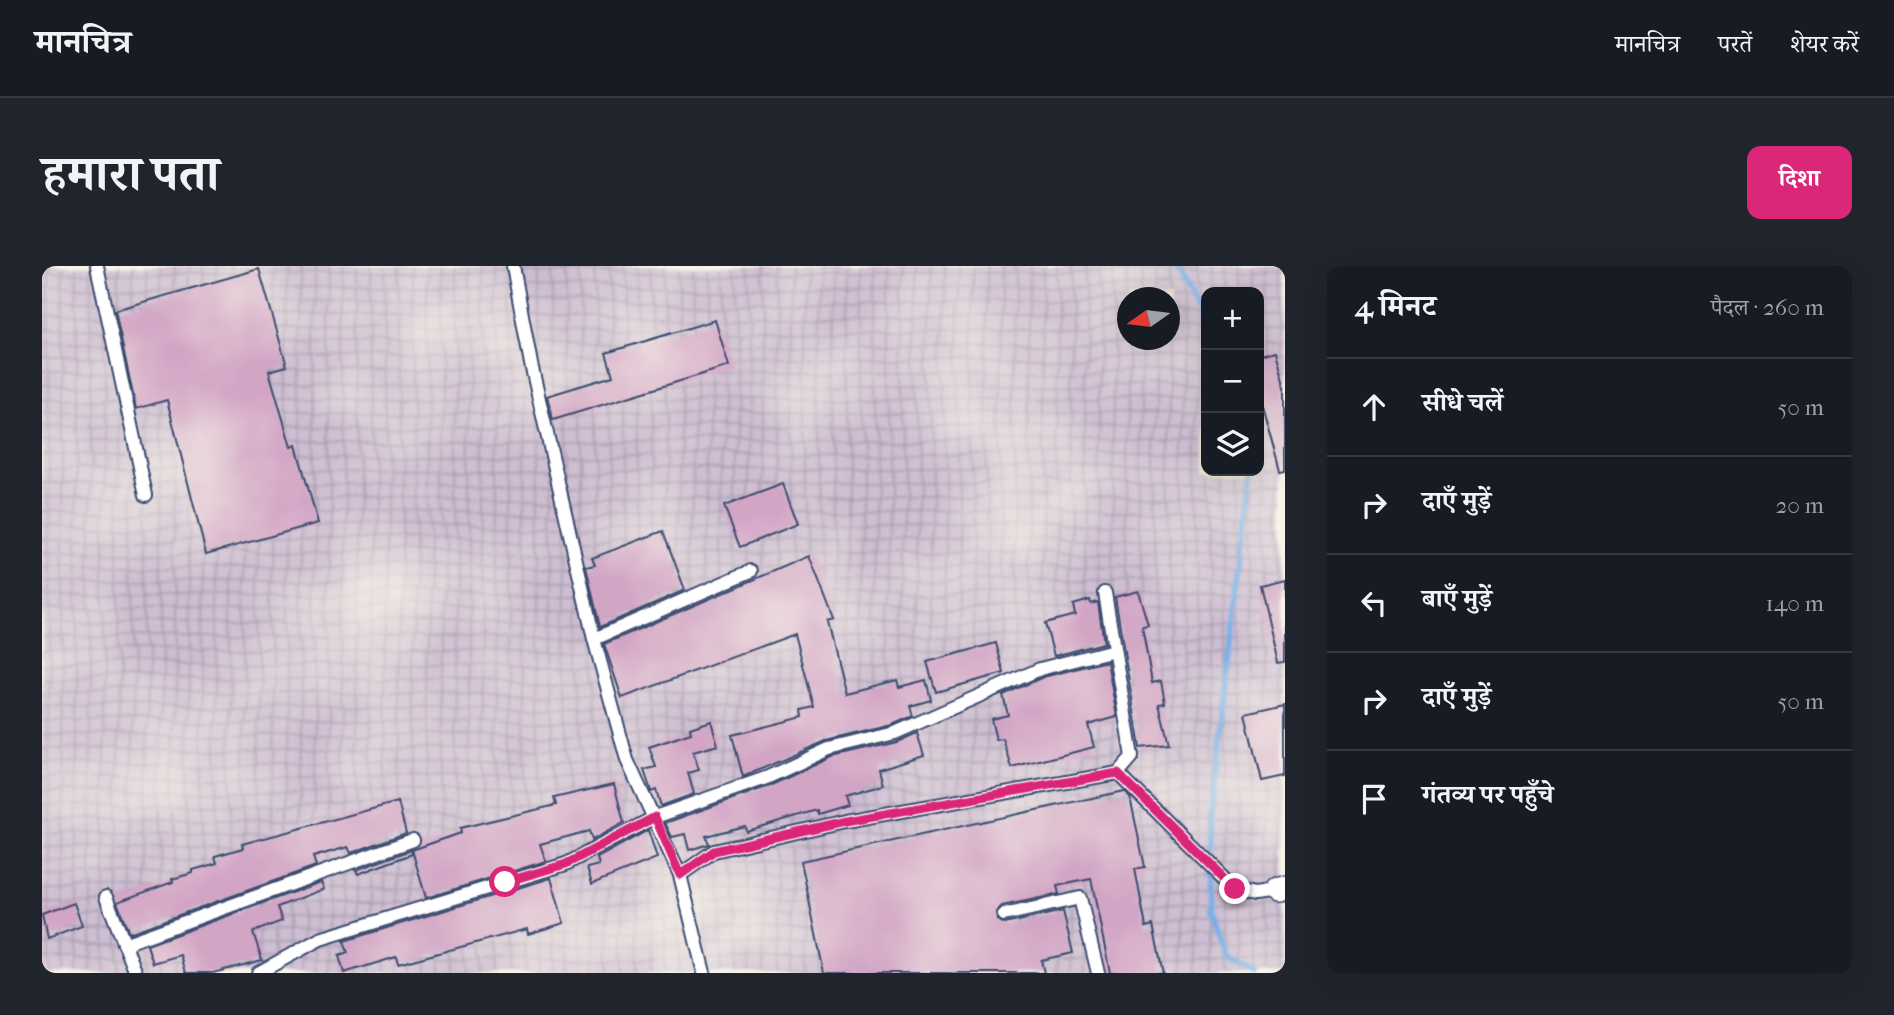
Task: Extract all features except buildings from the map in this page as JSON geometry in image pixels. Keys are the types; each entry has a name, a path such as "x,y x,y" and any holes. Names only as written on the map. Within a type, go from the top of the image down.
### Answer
{"lane":[{"path":"97,266 146,495"},
{"path":"513,266 531,364 594,639 626,760 680,875 704,973"},
{"path":"594,639 751,571"},
{"path":"680,875 714,851 845,821 1118,773 1132,757 1105,593"},
{"path":"258,973 320,939 566,864 655,817 766,778 829,750 895,733 1040,669 1114,650"},
{"path":"1118,773 1235,889 1255,894 1280,890"},
{"path":"124,944 413,840"},
{"path":"106,897 136,973"},
{"path":"1004,915 1080,898 1098,973"}],"shaded area":[{"path":"42,266 1285,266 1285,973 42,973"}],"waterway":[{"path":"1175,266 1201,316"},
{"path":"1251,476 1210,815 1211,910 1226,956 1254,973"}],"route":[{"path":"505,882 566,864 655,817 680,875 714,851 845,821 1118,773 1235,889"}]}
